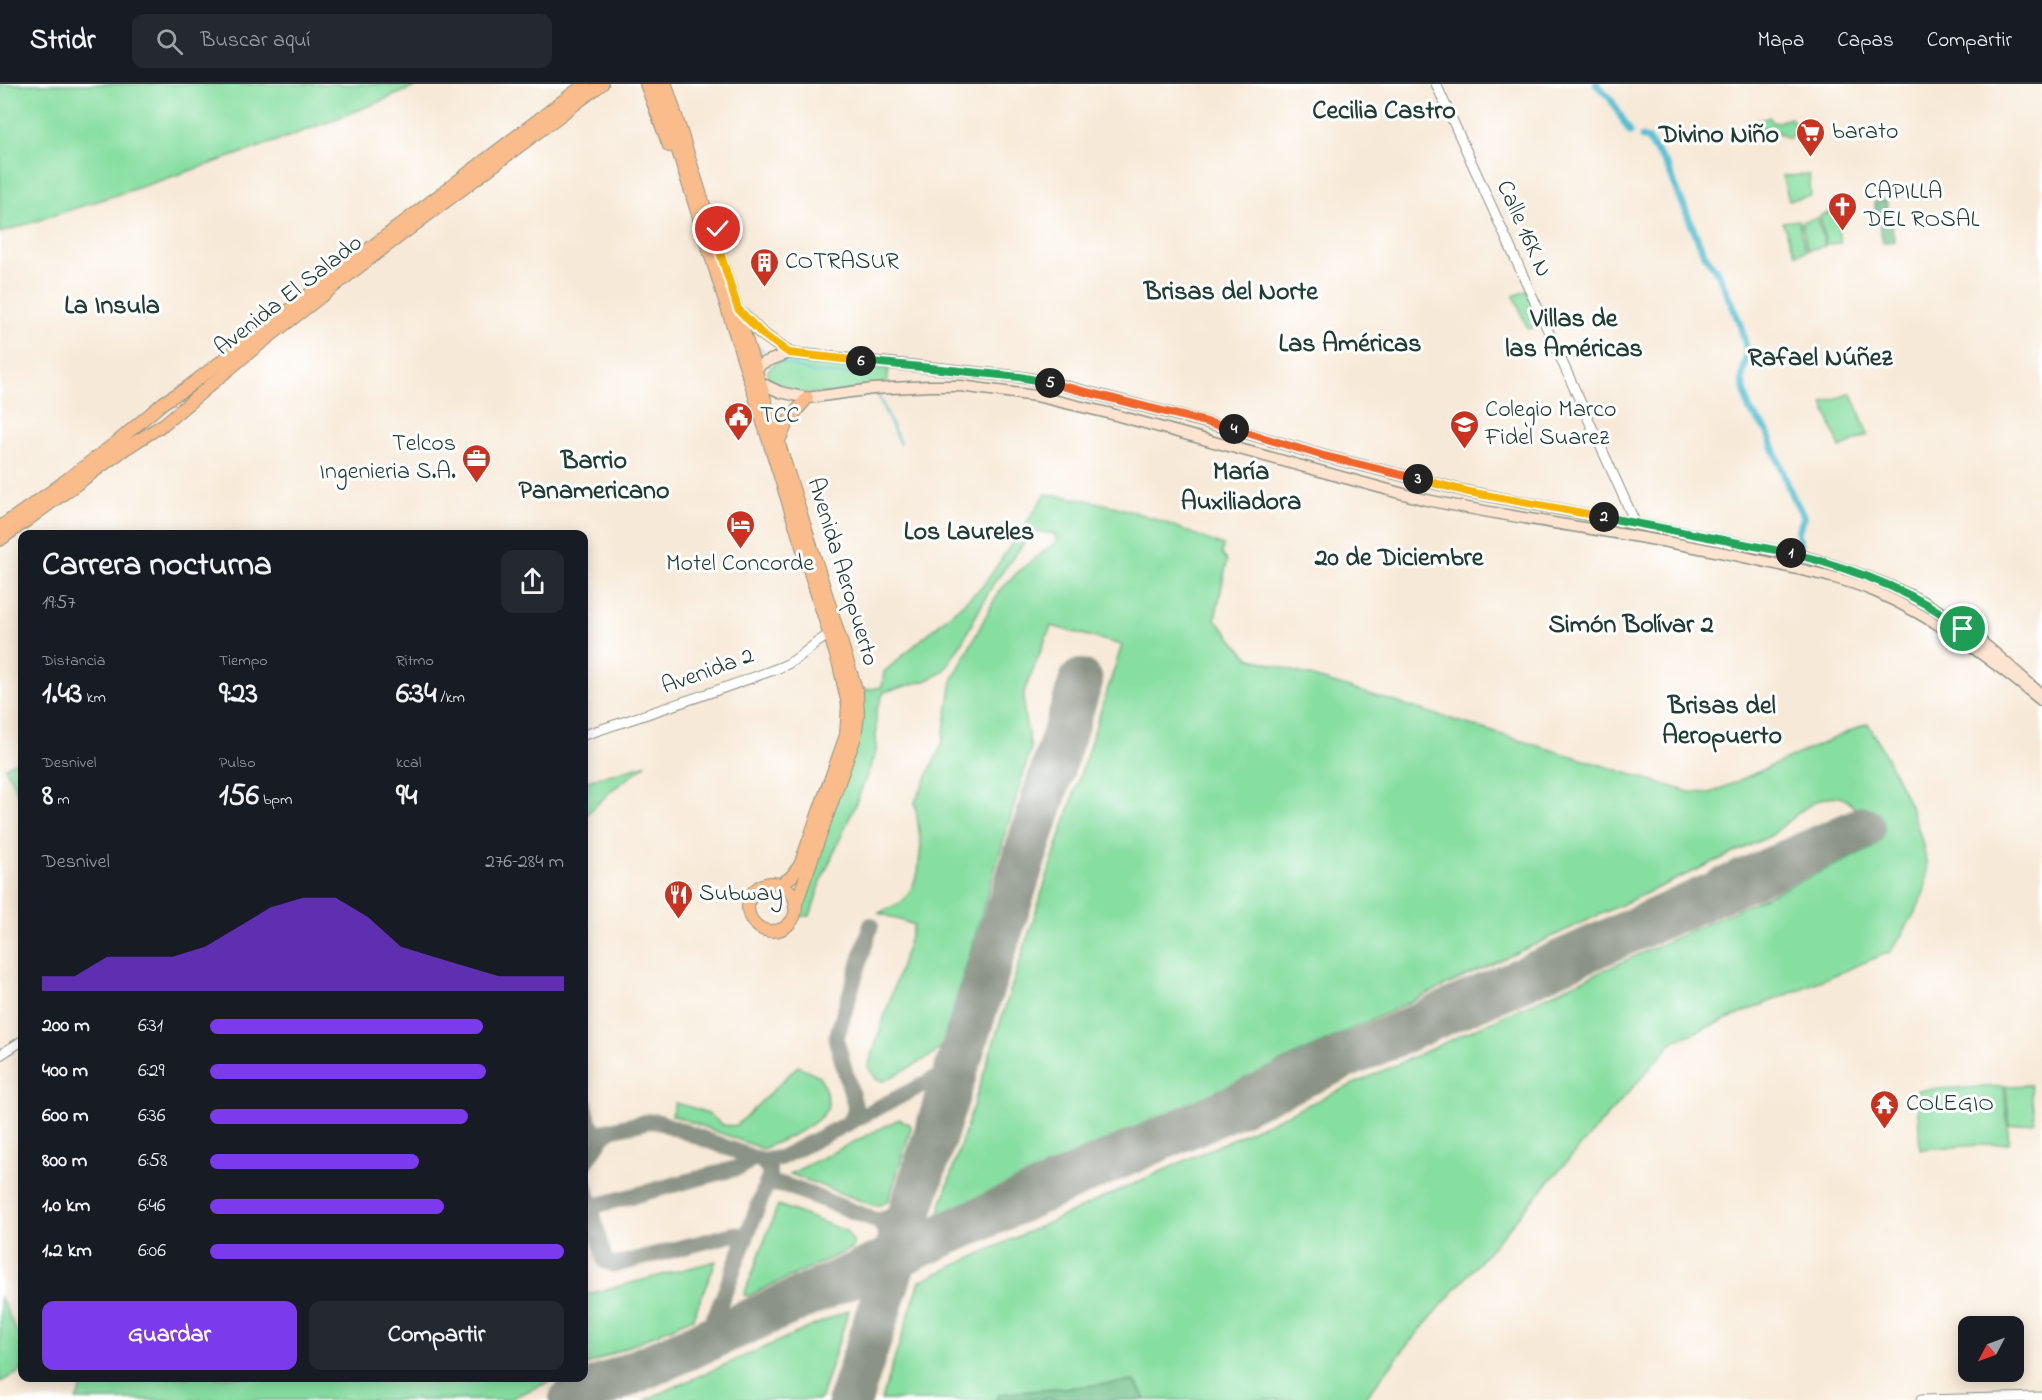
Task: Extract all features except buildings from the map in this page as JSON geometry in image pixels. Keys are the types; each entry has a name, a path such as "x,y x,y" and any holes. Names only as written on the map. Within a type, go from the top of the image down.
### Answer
{"main road":[{"name":"Avenida El Salado","path":"0,527 110,447 164,402 194,382 585,84"},
{"name":"Avenida El Salado","path":"0,540 125,449 164,424 251,351 368,260 602,84"},
{"path":"646,84 672,155 696,234 714,250"},
{"path":"657,84 674,122"},
{"path":"666,84 674,122 714,250"},
{"path":"674,84 718,229 714,250"},
{"name":"Avenida Aeropuerto","path":"714,250 738,309 833,633 857,692 858,725 852,750 795,907"},
{"name":"Avenida Aeropuerto","path":"714,250 779,441 833,633 847,695 846,735 800,865 780,885"},
{"path":"738,309 785,354"},
{"path":"756,370 785,354 1048,382 1243,432 1324,456 1469,492 1803,556 1852,571 1892,587 1939,611 2042,695"},
{"path":"761,383 780,392 807,398 873,389 930,386 960,386 1036,396 1131,419 1373,486 1470,509 1632,535 1802,569 1875,591 1935,621 2042,701"},
{"path":"779,441 788,421 807,398"},
{"path":"1469,492 1473,498 1470,509"},
{"path":"1495,496 1490,504 1494,512 1498,513"},
{"path":"1785,566 1790,560 1788,553"},
{"path":"1802,569 1799,562 1803,556"},
{"path":"766,884 780,885 791,893 795,907 790,922 778,930 763,929 752,920 748,905 753,892 766,884"}],"street":[{"name":"Calle 16K N","path":"1436,84 1635,522"},
{"name":"Avenida 2","path":"588,734 782,667 807,653 833,633"},
{"path":"0,1055 18,1044"},
{"path":"1921,1400 2042,1397"}],"green space":[{"path":"0,84 421,84 265,145 0,233"},
{"path":"1769,117 1774,123 1791,118 1797,129 1789,139 1779,133 1763,135 1756,121"},
{"path":"1809,175 1811,196 1789,200 1782,176"},
{"path":"1886,200 1895,241 1883,243 1874,202"},
{"path":"1836,210 1841,243 1826,244 1820,216"},
{"path":"1818,218 1825,246 1808,250 1801,222"},
{"path":"1798,220 1806,251 1796,254 1782,222"},
{"path":"1526,291 1541,325 1528,329 1514,296"},
{"path":"789,359 809,363 889,369 887,381 878,387 822,394 795,392 768,381 768,370 777,362"},
{"path":"1852,393 1868,435 1840,448 1823,403"},
{"path":"1046,494 1093,501 1137,513 1223,546 1222,554 1227,561 1215,619 1248,657 1689,792 1711,793 1868,723 1907,801 1923,844 1926,883 1917,909 1890,952 1674,1041 1530,1203 1363,1400 881,1400 920,1281 1873,848 1852,805 1843,798 1821,799 1799,812 1772,835 936,1221 1122,645 1051,626 1024,692 1024,714 1031,748 943,1044 933,1055 884,1081 877,1080 868,1067 914,925 879,913 902,902 910,892 918,873 921,845 915,802 942,744 952,681 999,591 1019,571 1056,542 1055,534 1033,531 993,584 944,671 928,680 884,692 876,711 876,752 822,879 810,916 800,916 799,901 861,691 882,687 884,672 983,586"},
{"path":"18,760 18,794 5,767"},
{"path":"647,764 612,790 588,813 588,781"},
{"path":"798,1066 820,1076 828,1101 826,1111 801,1131 763,1149 672,1115 675,1103 703,1111 724,1125 737,1125"},
{"path":"2030,1085 2035,1122 2009,1126 2006,1086"},
{"path":"2004,1086 2009,1143 1920,1149 1917,1090"},
{"path":"899,1119 909,1124 911,1128 889,1200 881,1205 872,1205 790,1174"},
{"path":"778,1205 846,1231 853,1241 853,1248 748,1296 744,1295"},
{"path":"716,1261 693,1318 588,1364 588,1294"},
{"path":"0,1296 18,1334 18,1373 0,1382"},
{"path":"849,1310 820,1400 645,1400"},
{"path":"1135,1381 1146,1400 996,1400 999,1394"},
{"path":"85,1382 548,1382 507,1400 76,1400"}],"waterway":[{"path":"1596,84 1610,98 1630,132"},
{"path":"1642,137 1647,139 1667,166 1703,252 1719,275 1740,324 1747,351 1742,380 1749,409 1767,431 1791,493 1804,517 1798,532 1801,545"},
{"path":"757,346 771,357"},
{"path":"779,361 813,373 869,375"},
{"path":"879,397 900,444"}],"taxiway":[{"path":"847,1124 854,1114 855,1106 836,1039 871,925"},
{"path":"588,1118 597,1133 650,1121 659,1122 762,1161 780,1158 940,1076 959,1061"},
{"path":"931,1080 944,1081 948,1085 949,1092"},
{"path":"588,1159 603,1137 610,1131"},
{"path":"589,1201 598,1205 741,1167 753,1158"},
{"path":"703,1341 719,1307 769,1178 769,1169 762,1161"},
{"path":"766,1184 785,1185 878,1221 888,1241 889,1281"},
{"path":"588,1195 605,1261 615,1265 734,1234 741,1236 743,1244"},
{"path":"878,1221 897,1213 916,1196"},
{"path":"878,1221 925,1238 949,1232"},
{"path":"870,1267 879,1258 885,1240"},
{"path":"719,1307 723,1321 736,1327"}],"runway":[{"path":"850,1400 1081,681"},
{"path":"571,1400 1863,828"}],"place":[{"name":"barato","path":"1811,158"},
{"name":"CAPILLA DEL ROSAL","path":"1843,232"},
{"name":"COTRASUR","path":"764,288"},
{"name":"TCC","path":"739,442"},
{"name":"Colegio Marco Fidel Suarez","path":"1464,450"},
{"name":"Telcos Ingenieria S.A.","path":"477,484"},
{"name":"Motel Concorde","path":"740,550"},
{"name":"Subway","path":"678,920"},
{"name":"COLEGIO","path":"1885,1130"}],"district":[{"name":"Cecilia Castro","path":"1384,112"},
{"name":"Divino Niño","path":"1719,136"},
{"name":"Brisas del Norte","path":"1231,293"},
{"name":"La Insula","path":"112,307"},
{"name":"Villas de las Américas","path":"1574,335"},
{"name":"Las Américas","path":"1350,345"},
{"name":"Rafael Núñez","path":"1820,359"},
{"name":"Barrio Panamericano","path":"594,477"},
{"name":"María Auxiliadora","path":"1241,488"},
{"name":"Los Laureles","path":"969,533"},
{"name":"20 de Diciembre","path":"1399,559"},
{"name":"Simón Bolívar 2","path":"1631,626"},
{"name":"Brisas del Aeropuerto","path":"1722,722"}],"route":[{"path":"718,229 719,249 738,309 748,322 789,353 1020,377 1048,382 1086,390 1324,456 1469,492 1803,556 1852,571 1892,587 1939,611 1963,629"}]}
